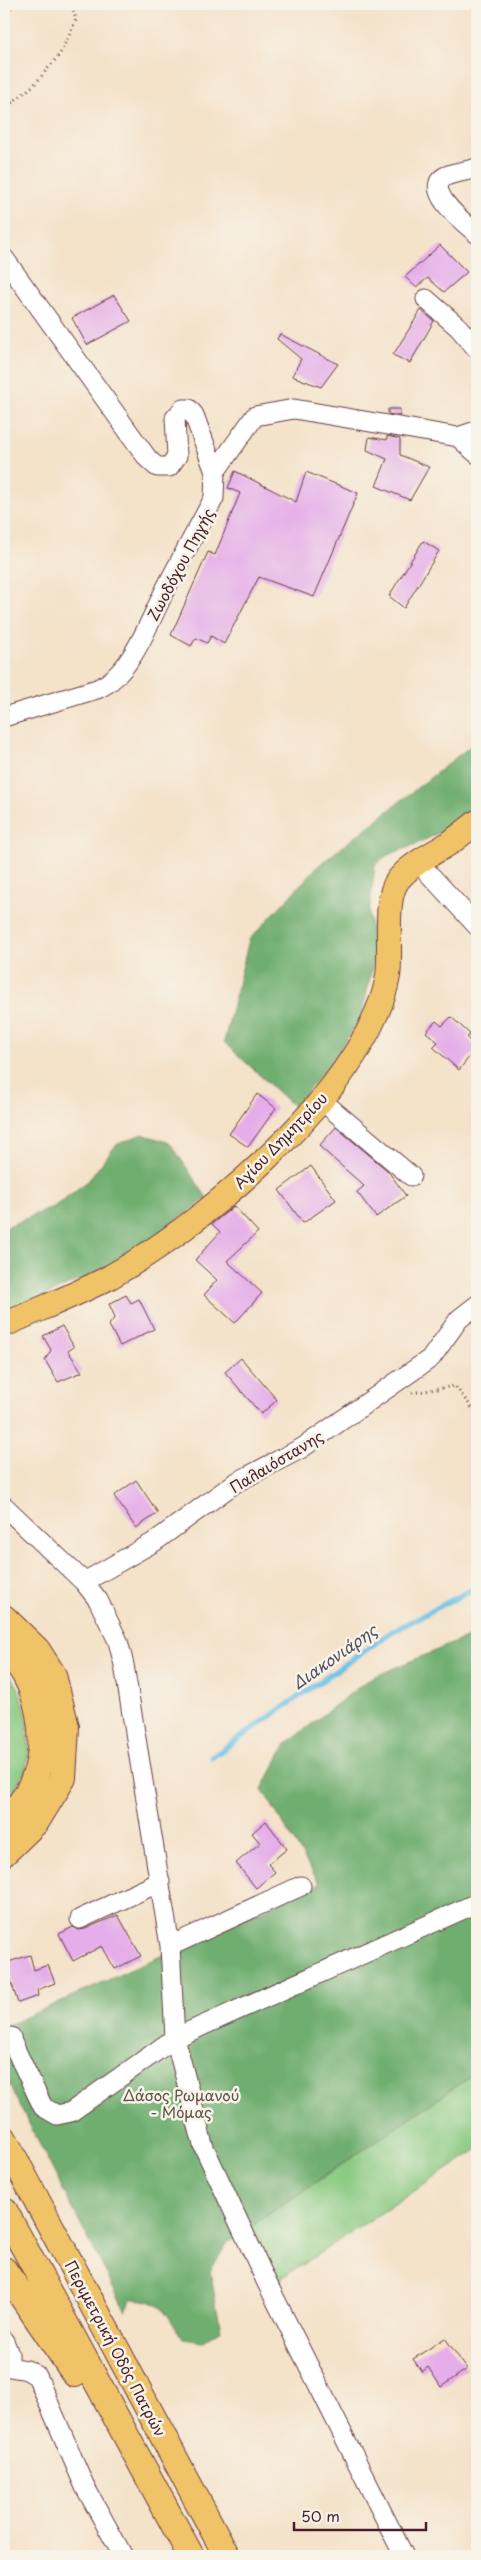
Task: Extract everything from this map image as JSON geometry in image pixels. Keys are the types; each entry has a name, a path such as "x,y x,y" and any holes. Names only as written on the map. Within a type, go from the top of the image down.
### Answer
{"highway":[{"path":"4,1618 37,1650 53,1675 66,1727 63,1778 36,1822 4,1853"},
{"path":"4,1650 17,1664 27,1680 36,1701 40,1721 41,1743 39,1763 33,1782 20,1803 4,1822"},
{"name":"Περιμετρική Οδός Πατρών","path":"4,2140 227,2556"},
{"name":"Περιμετρική Οδός Πατρών","path":"4,2210 191,2556"},
{"path":"4,2270 48,2331 89,2396 176,2556"}],"main road":[{"name":"Αγίου Δημητρίου","path":"4,1325 108,1278 164,1242 254,1170 321,1100 356,1050 377,1012 388,976 393,889 407,870 451,842 477,822"}],"street":[{"path":"477,168 445,177 439,184 439,192 446,205 477,234"},
{"path":"4,258 148,460 157,467 169,467 177,456 175,418 183,409 189,409 194,415 215,472"},
{"path":"426,299 458,327 477,349"},
{"path":"215,472 255,416 294,409 458,437 473,432 477,433"},
{"path":"458,437 477,454"},
{"name":"Ζωοδόχου Πηγής","path":"4,717 104,687 115,678 140,640 214,498 215,472"},
{"path":"418,862 477,926"},
{"path":"321,1100 411,1176"},
{"name":"Παλαιόστανης","path":"84,1582 154,1542 235,1483 302,1448 431,1358 459,1319 477,1305"},
{"path":"4,1506 84,1582 98,1600 118,1641 170,1946 175,2038 203,2145 267,2282 404,2556"},
{"path":"80,1918 160,1882"},
{"path":"170,1946 301,1886"},
{"path":"11,2036 12,2042 43,2107 57,2115 71,2112 175,2038 477,1903"},
{"path":"4,2341 9,2354 6,2366 27,2370 37,2376 79,2474 123,2556"}],"path":[{"path":"4,110 34,85 60,54 76,20 72,4"},
{"path":"408,1394 455,1386 477,1414"}],"green space":[{"path":"4,4 14,4 4,22"},
{"path":"477,741 477,809 444,830 387,856 375,865 369,912 374,959 362,1015 332,1061 294,1107 224,1042 249,940 318,866"},
{"path":"142,1134 170,1143 207,1198 126,1258 4,1315 4,1228 55,1206 89,1180 116,1145"},
{"name":"Δάσος Ρωμανού - Μόμας","path":"477,1633 477,2072 228,2242 210,2271 221,2330 202,2342 183,2339 168,2315 157,2305 130,2299 126,2312 4,2075 4,2027 320,1884 262,1789 286,1744 369,1679"},
{"path":"4,1667 18,1687 26,1711 29,1749 26,1769 4,1808"},
{"path":"477,2072 477,2150 277,2281 252,2226"}],"building":[{"path":"440,245 467,272 444,292 428,278 416,287 405,277"},
{"path":"114,295 131,321 87,345 72,318"},
{"path":"421,310 434,321 410,363 393,355"},
{"path":"280,334 338,364 321,387 292,376 301,359 277,339"},
{"path":"388,409 400,409 400,416 388,414"},
{"path":"387,436 400,439 400,455 429,467 410,500 376,486 387,459 367,450 369,437 387,440"},
{"path":"235,471 296,502 306,472 358,493 314,597 259,577 224,644 211,636 207,643 196,638 191,646 171,635 208,552 215,555 240,493 228,488"},
{"path":"423,541 439,551 404,608 389,596"},
{"path":"451,1017 470,1034 467,1038 477,1047 459,1070 433,1047 438,1042 426,1032 436,1021 442,1026"},
{"path":"257,1094 276,1108 248,1147 229,1134"},
{"path":"336,1127 388,1171 406,1196 376,1217 357,1192 364,1186 319,1146"},
{"path":"311,1166 336,1200 303,1223 279,1190"},
{"path":"234,1206 258,1232 227,1261 262,1293 235,1323 204,1295 217,1280 195,1260 220,1232 212,1224"},
{"path":"126,1295 131,1303 139,1299 154,1329 120,1346 109,1325 115,1317 109,1304"},
{"path":"62,1326 74,1347 68,1351 82,1372 58,1382 45,1360 51,1350 43,1336"},
{"path":"241,1358 277,1400 261,1414 225,1372"},
{"path":"136,1480 158,1513 136,1528 114,1496"},
{"path":"266,1821 287,1849 268,1864 275,1872 256,1888 236,1863 260,1843 252,1833"},
{"path":"118,1915 141,1956 115,1969 102,1946 73,1961 59,1934 73,1927 79,1930 85,1929"},
{"path":"30,1955 34,1970 48,1965 55,1983 37,1990 38,1996 18,2003 5,1963"},
{"path":"445,2338 467,2369 441,2387 428,2367 422,2372 413,2359"}],"waterway":[{"name":"Διακονιάρης","path":"212,1757 393,1631 477,1587"}]}
